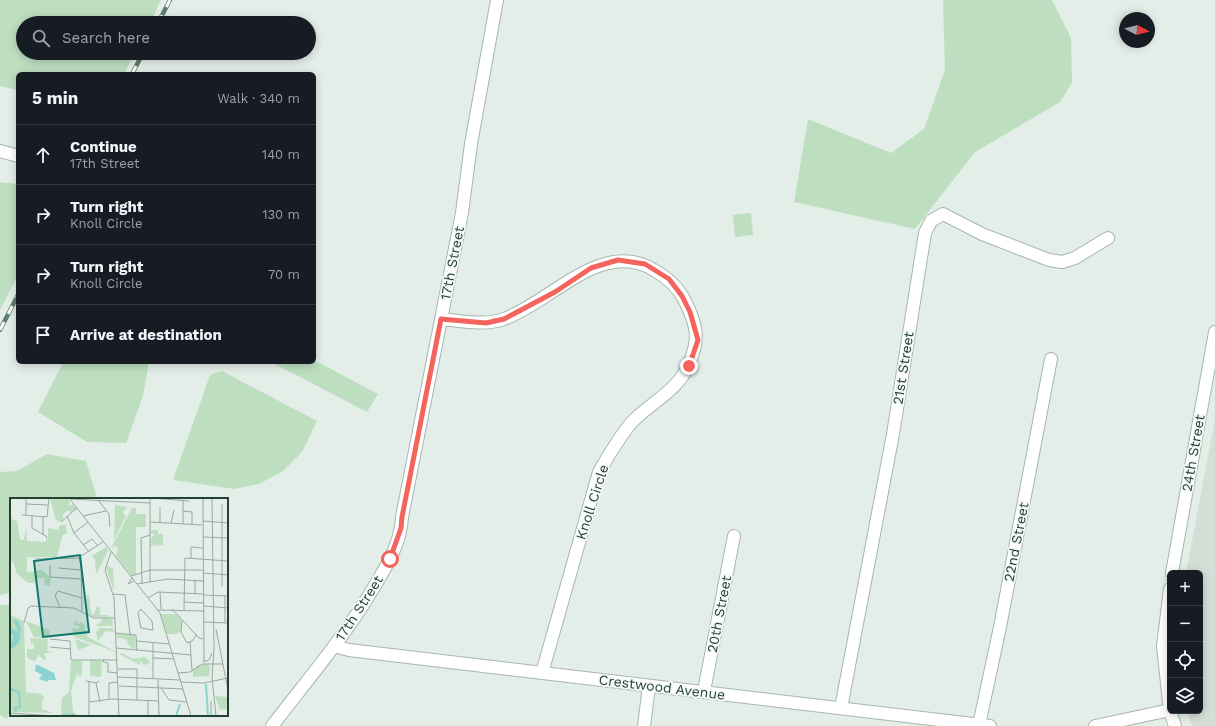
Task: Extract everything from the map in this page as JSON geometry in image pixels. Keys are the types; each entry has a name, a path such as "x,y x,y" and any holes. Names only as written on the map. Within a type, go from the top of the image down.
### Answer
{"street":[{"name":"17th Street","path":"272,726 361,609 390,559 401,528 462,213 471,144 497,0"},
{"path":"0,151 16,155"},
{"name":"21st Street","path":"841,708 893,434 925,233 931,221 943,214 982,234 1049,260 1062,262 1075,258 1108,238"},
{"name":"Knoll Circle","path":"441,319 486,323 504,319 555,292 591,268 618,260 645,264 669,279 682,296 690,312 698,340 689,366 675,385 633,422 612,449 599,472 542,673"},
{"name":"24th Street","path":"1173,570 1215,332"},
{"name":"22nd Street","path":"984,725 1000,627 1051,359"},
{"name":"20th Street","path":"704,691 734,536"},
{"path":"1167,683 1163,646 1168,606"},
{"name":"Crestwood Avenue","path":"334,646 356,651 984,725"},
{"path":"644,726 649,686"},
{"path":"1095,726 1167,711"},
{"path":"1171,714 1175,726"}],"shaded area":[{"path":"1215,419 1215,726 1192,726 1189,714 1203,714 1203,570 1187,570"}],"green space":[{"path":"0,0 161,0 153,16 16,16 16,60 131,60 125,72 16,72 16,90 0,86"},
{"path":"943,0 1052,0 1071,38 1072,83 1060,102 975,152 915,229 794,202 808,119 891,153 924,129 945,70"},
{"path":"0,182 16,184 16,279 0,310"},
{"path":"751,213 753,235 735,237 733,215"},
{"path":"316,361 378,394 367,412 275,364 316,364"},
{"path":"62,364 149,364 143,396 126,443 87,442 38,412"},
{"path":"222,371 317,421 302,452 283,471 259,484 234,489 173,480 210,375"},
{"path":"47,454 86,461 96,495 94,498 10,498 10,593 0,595 0,472 17,471"},
{"path":"0,605 10,605 10,710 7,719 0,715"}],"railway":[{"path":"162,16 170,0"},
{"path":"133,72 139,60"},
{"path":"0,330 16,299"}],"route":[{"path":"390,559 401,528 441,319 486,323 504,319 555,292 591,268 618,260 645,264 669,279 682,296 690,312 698,340 689,366"}]}
